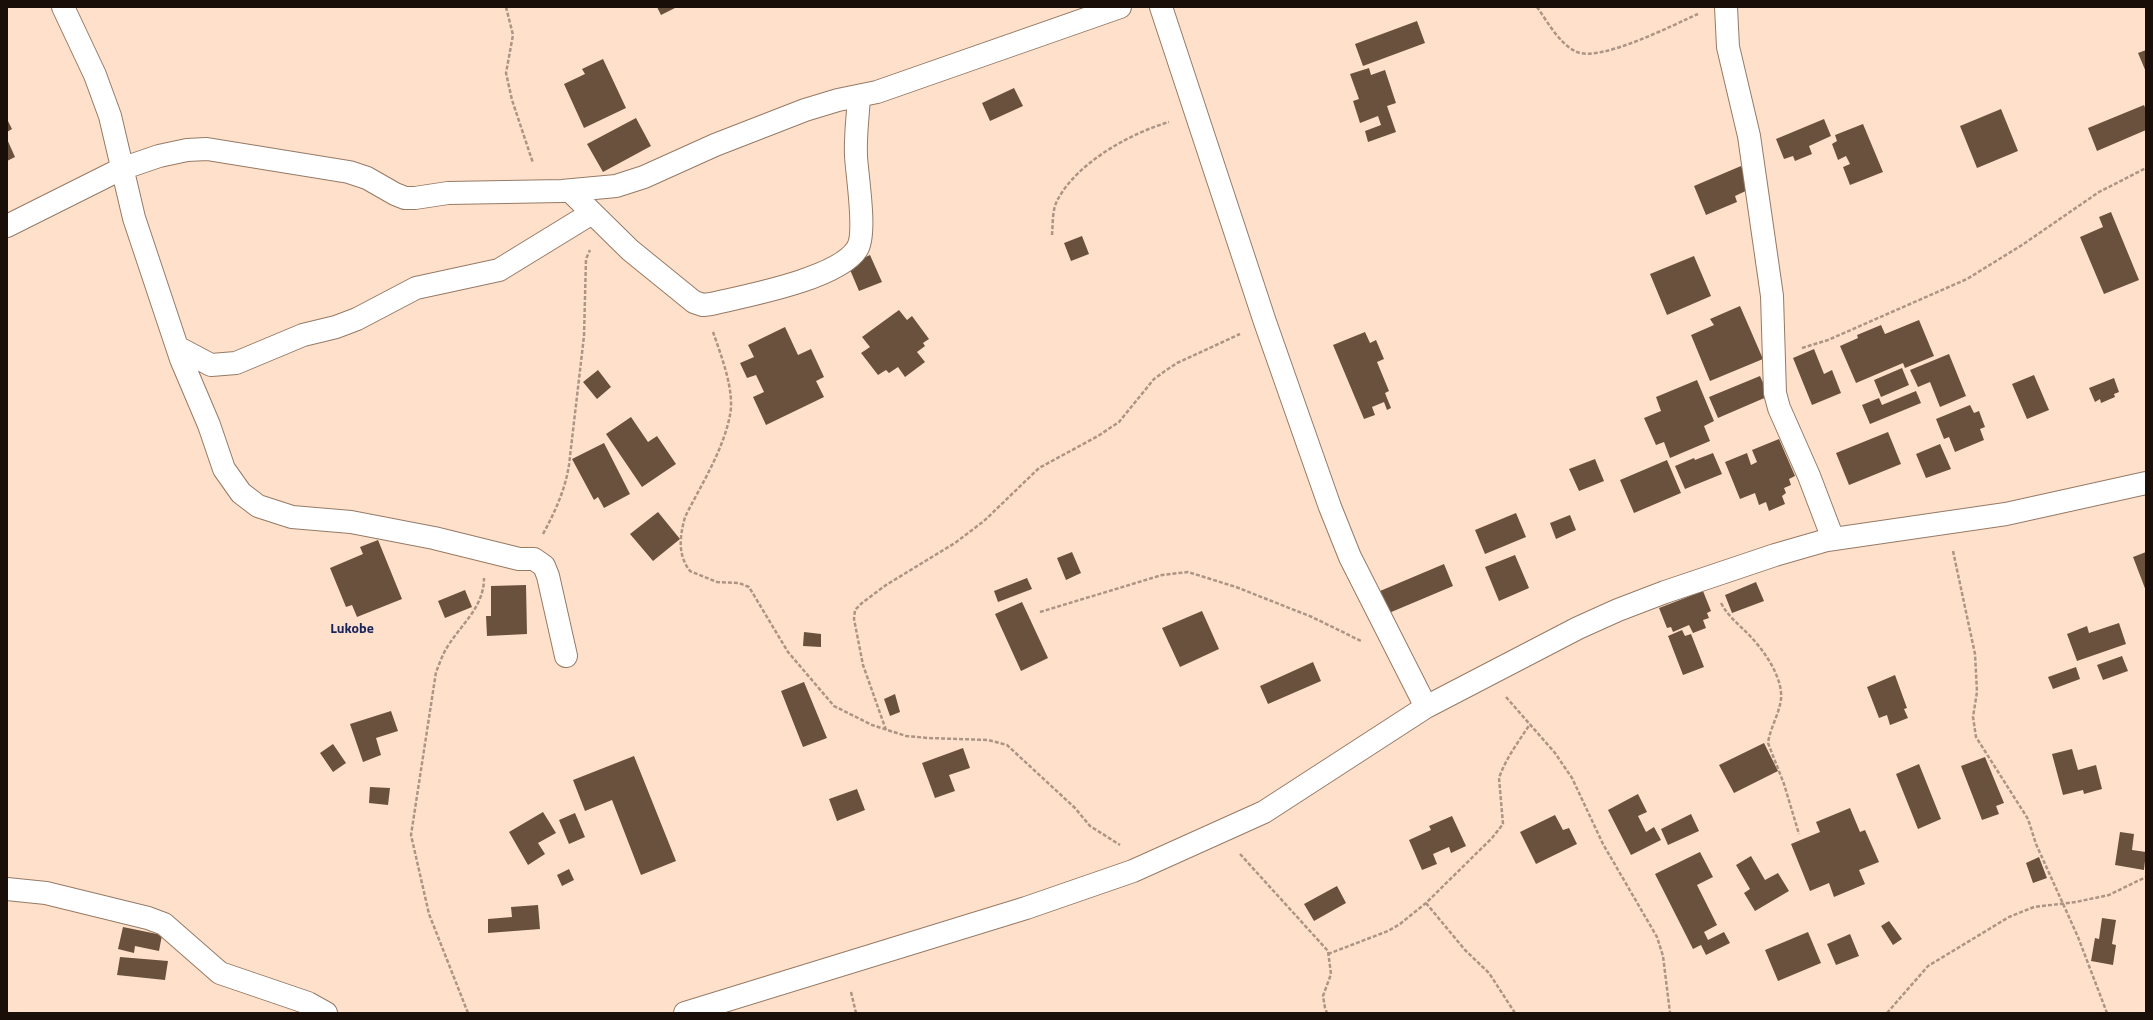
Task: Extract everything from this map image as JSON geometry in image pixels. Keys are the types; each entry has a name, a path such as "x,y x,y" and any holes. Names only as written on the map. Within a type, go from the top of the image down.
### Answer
{"street":[{"path":"63,7 95,75 110,116 121,169 134,218 177,346 209,425 224,469 241,493 258,506 292,517 351,522 484,550 519,559 538,560 546,570 566,656"},
{"path":"7,226 121,169 158,156 187,150 207,149 349,172 367,178 405,198 448,193 570,191 616,186 644,177 715,145 805,110 901,84 1120,7"},
{"path":"1161,7 1265,322 1330,507 1350,557 1426,707"},
{"path":"1726,7 1728,47 1749,136 1772,296 1775,393 1779,408 1809,476 1833,539"},
{"path":"570,191 630,250 659,272 690,300 703,305 797,282 833,268 857,250 860,242 856,155 859,96"},
{"path":"177,346 211,365 236,363 303,335 336,328 357,319 416,288 499,270 598,218"},
{"path":"685,1013 1026,908 1142,867 1264,812 1426,707 1618,610 1775,555 1833,539 2006,514 2146,484"},
{"path":"7,889 46,893 148,918 164,924 220,974 308,1003 326,1013"}],"path":[{"path":"506,7 513,35 506,73 512,100 543,191"},
{"path":"1537,7 1567,46 1582,54 1598,53 1614,49 1701,13"},
{"path":"1052,235 1053,215 1057,200 1068,183 1094,160 1130,137 1156,126 1197,117"},
{"path":"1773,356 1828,340 1967,279 2017,249 2098,192 2146,168"},
{"path":"519,559 543,534 557,509 566,483 584,336 586,259 598,218"},
{"path":"703,305 724,362 729,389 730,414 722,441 685,516 680,552 682,559 690,571 717,582 739,583 749,587 788,652 834,706 886,730 928,738 988,740 1007,745 1075,808 1090,826 1117,843 1142,867"},
{"path":"886,730 863,664 854,619 855,610 886,585 955,542 984,521 1039,468 1098,436 1119,422 1154,379 1165,371 1177,363 1265,322"},
{"path":"1932,524 1949,541 1954,554 1961,586 1975,654 1977,703 1973,717 1976,737 2028,819 2036,844 2061,903 2078,937 2107,1013"},
{"path":"468,1013 429,914 411,835 436,672 446,650 472,615 480,600 484,584 484,550"},
{"path":"1040,612 1162,576 1188,572 1236,587 1312,617 1402,662"},
{"path":"1707,578 1729,618 1751,637 1765,655 1777,677 1781,698 1778,716 1768,743 1782,778 1799,834"},
{"path":"1487,676 1530,724 1572,778 1603,844 1657,937 1663,956 1670,1013"},
{"path":"1328,954 1400,924 1426,902 1492,838 1503,824 1500,778 1508,758 1530,724"},
{"path":"1217,834 1249,862 1324,945 1328,954 1330,974 1323,996 1327,1013"},
{"path":"1887,1013 1928,966 2009,917 2034,907 2109,895 2146,877"},
{"path":"1426,902 1464,950 1489,973 1515,1013"}],"building":[{"path":"657,7 677,7 661,15"},
{"path":"1417,21 1425,43 1363,66 1355,44"},
{"path":"2146,50 2146,72 2138,53"},
{"path":"603,59 626,108 584,128 564,84 585,74 582,69"},
{"path":"1369,68 1371,75 1385,70 1396,103 1387,106 1396,132 1368,142 1365,131 1381,125 1378,116 1360,123 1353,101 1359,99 1350,74"},
{"path":"1014,88 1023,106 990,121 982,103"},
{"path":"2144,105 2146,110 2146,130 2097,151 2088,128"},
{"path":"2001,109 2018,151 1977,168 1960,126"},
{"path":"636,118 651,146 603,172 587,144"},
{"path":"7,119 12,129 7,132"},
{"path":"1824,119 1831,136 1809,146 1812,154 1795,161 1793,156 1784,159 1776,139"},
{"path":"1863,124 1883,172 1850,185 1843,167 1850,164 1846,156 1838,160 1832,144 1837,141 1835,135"},
{"path":"7,139 15,157 7,161"},
{"path":"1741,166 1750,189 1735,196 1737,202 1706,215 1694,186"},
{"path":"2111,212 2139,280 2104,294 2080,237 2103,227 2099,217"},
{"path":"1082,236 1089,254 1071,261 1064,243"},
{"path":"870,255 882,282 859,291 848,265"},
{"path":"1694,256 1711,296 1667,315 1650,274"},
{"path":"1740,306 1763,359 1710,381 1691,335 1714,325 1710,319"},
{"path":"899,310 907,320 912,316 929,339 923,343 925,346 917,352 925,362 905,377 898,367 889,373 886,370 878,375 861,353 870,347 862,337"},
{"path":"1919,320 1934,356 1905,368 1903,363 1856,383 1840,346 1858,338 1857,335 1881,325 1885,334"},
{"path":"785,327 798,355 811,349 824,377 816,381 824,397 766,425 753,397 764,392 756,375 747,378 740,363 754,357 748,345"},
{"path":"1365,332 1370,343 1376,340 1384,359 1377,362 1389,391 1385,393 1391,408 1387,410 1384,402 1372,407 1375,415 1364,419 1333,345"},
{"path":"1814,349 1824,374 1832,370 1841,393 1812,405 1793,358"},
{"path":"1949,354 1966,396 1940,407 1930,382 1918,387 1910,370"},
{"path":"1902,368 1909,385 1881,397 1874,380"},
{"path":"598,370 611,387 597,399 583,382"},
{"path":"2034,375 2049,410 2027,419 2012,384"},
{"path":"1760,376 1769,396 1718,418 1709,397"},
{"path":"2114,378 2119,392 2114,394 2115,397 2101,403 2100,399 2095,402 2089,388"},
{"path":"1697,380 1714,421 1704,426 1710,441 1670,458 1664,442 1656,445 1644,418 1661,411 1656,397"},
{"path":"1916,391 1921,403 1870,424 1862,405 1879,398 1882,405"},
{"path":"1970,405 1974,413 1979,411 1985,427 1980,429 1984,440 1955,452 1949,437 1944,439 1936,419"},
{"path":"631,417 648,442 657,436 676,464 642,487 606,434"},
{"path":"1888,432 1901,464 1849,485 1836,453"},
{"path":"1779,439 1795,476 1789,479 1791,485 1784,488 1786,493 1782,496 1785,504 1769,511 1766,502 1759,505 1755,493 1740,499 1725,462 1747,453 1751,465 1757,462 1752,450"},
{"path":"604,443 630,494 604,508 598,497 594,500 572,459"},
{"path":"1940,444 1951,469 1926,478 1916,454"},
{"path":"1713,453 1722,474 1685,489 1675,466 1694,458 1695,460"},
{"path":"1595,459 1604,481 1579,491 1569,469"},
{"path":"1667,460 1681,493 1634,513 1620,480"},
{"path":"658,512 680,539 653,561 630,534"},
{"path":"1516,513 1526,537 1485,554 1475,530"},
{"path":"1570,515 1576,530 1556,539 1550,523"},
{"path":"378,540 402,599 357,617 352,605 346,607 330,568 363,554 360,547"},
{"path":"1072,552 1081,573 1066,580 1057,558"},
{"path":"2146,552 2146,591 2133,557"},
{"path":"1515,555 1529,588 1499,601 1485,567"},
{"path":"1444,564 1453,586 1389,613 1380,591"},
{"path":"1027,578 1032,589 998,602 994,591"},
{"path":"1756,582 1764,601 1732,613 1725,595"},
{"path":"526,585 527,634 487,636 486,616 491,616 491,586"},
{"path":"465,590 472,607 445,618 438,601"},
{"path":"1703,591 1711,611 1707,613 1709,618 1703,620 1706,628 1693,633 1689,625 1673,632 1671,627 1667,628 1659,608"},
{"path":"1022,602 1048,658 1021,671 995,614"},
{"path":"1202,611 1219,649 1180,667 1162,628"},
{"path":"2119,623 2126,644 2077,661 2067,634 2087,626 2089,633"},
{"path":"1682,630 1685,636 1691,634 1704,667 1683,675 1668,636"},
{"path":"804,632 821,634 821,647 803,646"},
{"path":"2122,656 2128,671 2103,680 2097,665"},
{"path":"1313,662 1321,681 1268,704 1260,686"},
{"path":"2076,667 2080,679 2053,689 2048,677"},
{"path":"1895,675 1907,708 1904,709 1908,718 1890,725 1887,715 1879,718 1867,687"},
{"path":"804,682 827,738 803,747 781,691"},
{"path":"895,694 900,712 890,716 884,699"},
{"path":"391,711 398,731 376,738 381,755 363,762 350,724"},
{"path":"1764,743 1778,771 1734,793 1719,765"},
{"path":"333,744 346,763 333,772 320,753"},
{"path":"963,748 970,768 949,775 955,791 935,798 922,763"},
{"path":"2072,749 2078,770 2096,765 2102,789 2084,794 2083,790 2063,795 2052,754"},
{"path":"634,756 676,861 641,875 612,800 585,811 573,780"},
{"path":"1985,757 2004,803 1996,806 1999,814 1982,820 1961,766"},
{"path":"1919,764 1941,819 1918,829 1896,774"},
{"path":"370,787 390,788 388,805 369,803"},
{"path":"857,789 865,810 837,821 829,799"},
{"path":"1638,794 1647,812 1638,816 1646,832 1654,827 1661,840 1631,855 1608,810"},
{"path":"1850,808 1860,832 1865,830 1879,862 1859,870 1865,884 1834,897 1829,883 1810,891 1791,844 1820,832 1816,822"},
{"path":"543,812 556,833 538,843 545,854 528,865 509,832"},
{"path":"575,813 585,837 569,844 559,820"},
{"path":"1691,814 1699,831 1668,845 1661,829"},
{"path":"1555,815 1563,830 1569,828 1577,844 1536,864 1520,832"},
{"path":"1452,816 1466,846 1451,853 1449,847 1433,854 1437,864 1422,870 1409,840 1431,830 1429,826"},
{"path":"2120,832 2134,834 2132,850 2146,852 2144,870 2115,865"},
{"path":"1700,852 1713,877 1697,885 1717,925 1704,932 1708,940 1724,932 1730,943 1706,955 1701,945 1693,949 1655,874"},
{"path":"1751,856 1765,880 1778,873 1789,891 1755,911 1744,893 1750,889 1736,865"},
{"path":"2039,857 2047,878 2033,883 2026,863"},
{"path":"569,869 574,880 562,886 557,875"},
{"path":"1337,886 1346,903 1314,921 1304,904"},
{"path":"538,905 540,929 488,933 488,919 512,917 511,907"},
{"path":"2102,918 2116,920 2112,944 2116,945 2113,965 2091,961 2095,938 2099,939"},
{"path":"1889,921 1902,939 1893,945 1881,926"},
{"path":"123,927 162,935 159,951 135,946 134,953 118,949"},
{"path":"1808,932 1821,963 1778,981 1765,950"},
{"path":"1850,934 1859,956 1836,965 1827,944"},
{"path":"120,957 168,961 165,980 117,975"}],"district":[{"name":"Lukobe","path":"352,630"}]}
